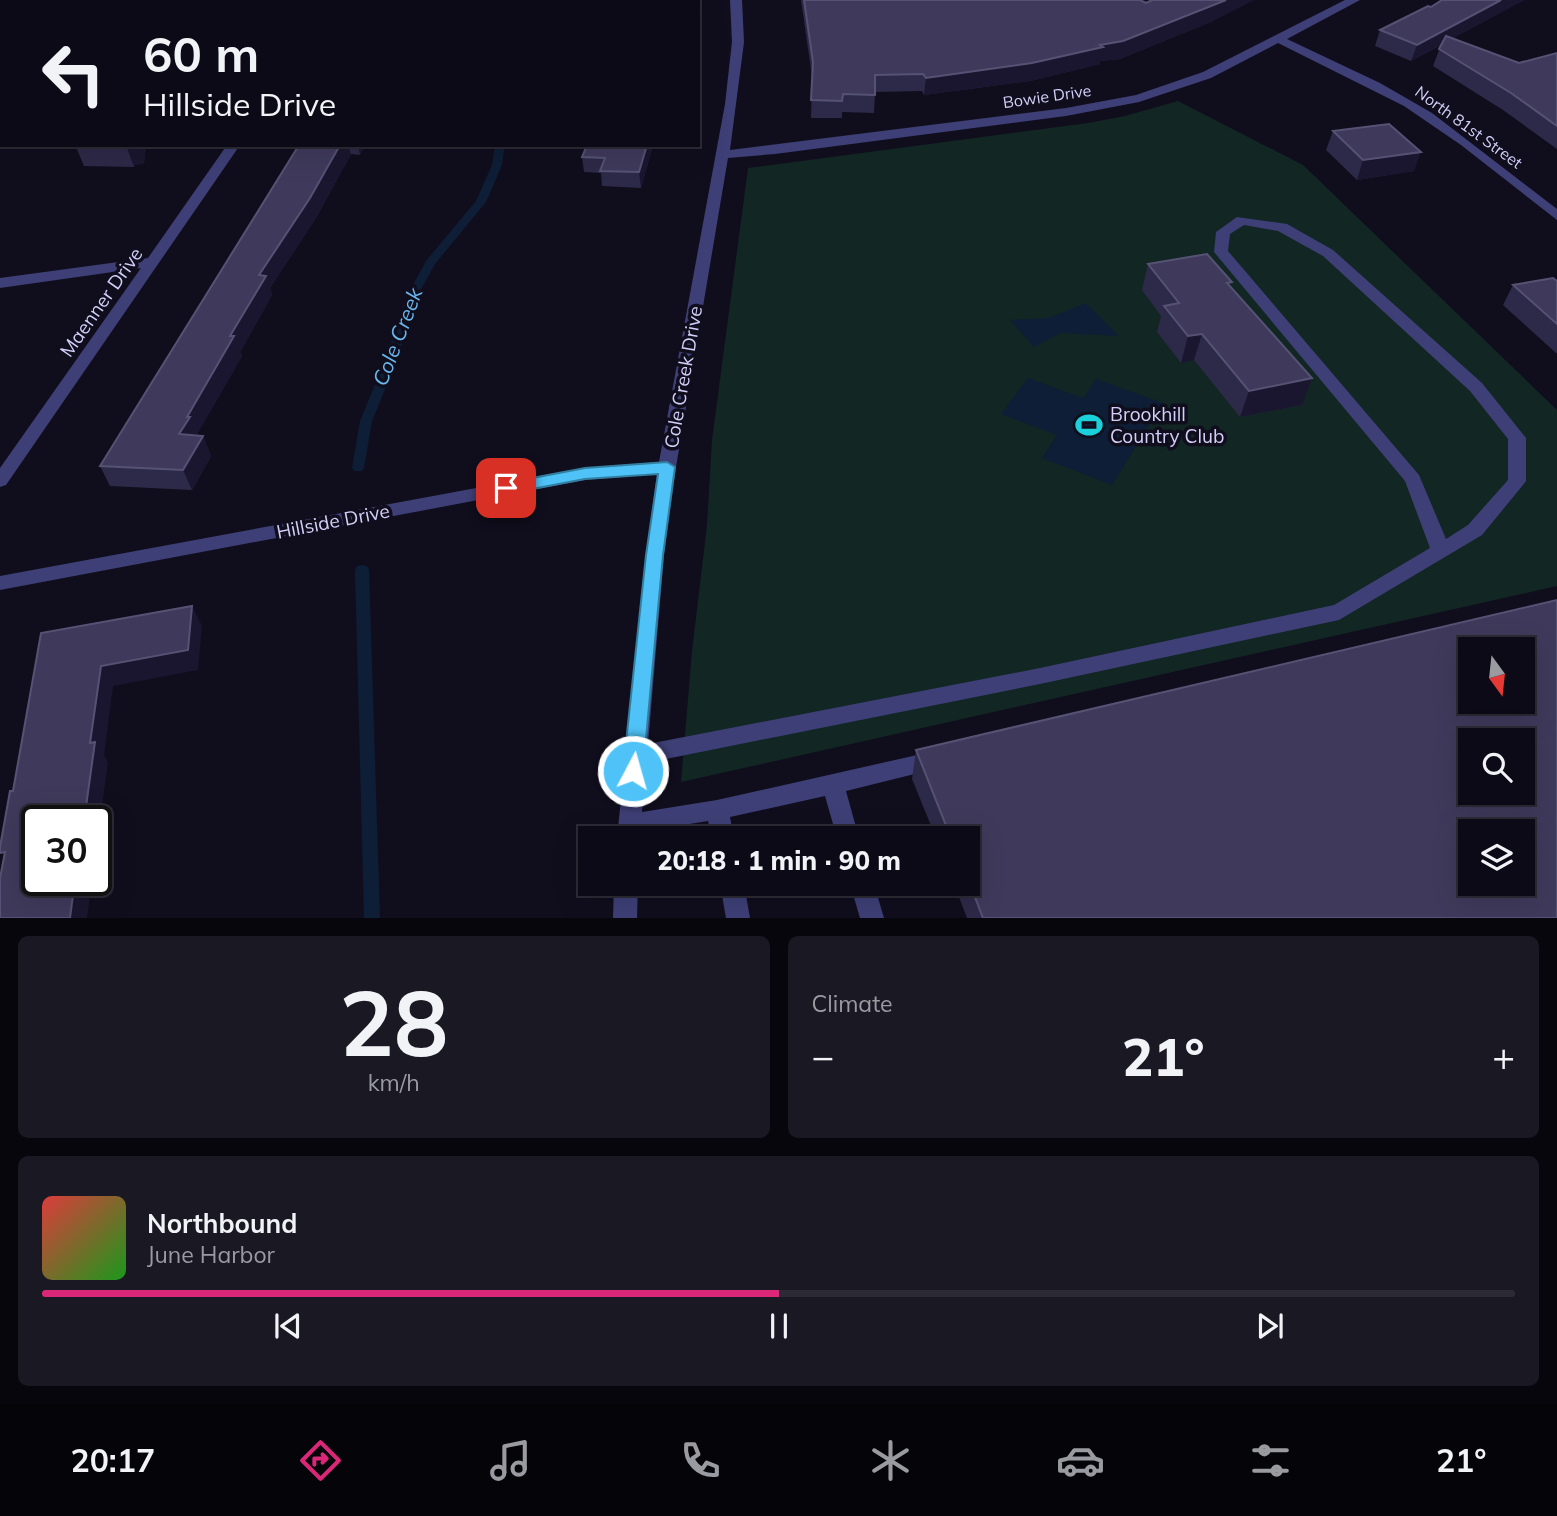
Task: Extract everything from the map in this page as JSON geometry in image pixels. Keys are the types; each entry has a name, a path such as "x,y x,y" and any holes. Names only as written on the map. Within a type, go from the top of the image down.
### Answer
{"street":[{"name":"Cole Creek Drive","path":"628,826 654,555 667,467 723,154 738,42 736,0"},
{"name":"Bowie Drive","path":"723,154 830,143 1108,105 1186,84 1354,0"},
{"name":"North 81st Street","path":"1278,40 1362,78 1408,103 1467,143 1557,216"},
{"name":"Maenner Drive","path":"0,481 233,147"},
{"path":"635,756 1040,676 1339,612 1441,551 1475,530 1517,481 1517,438 1476,387 1328,253 1282,227 1242,220 1223,232 1221,252 1413,479 1441,551"},
{"path":"0,283 153,262"},
{"name":"Hillside Drive","path":"0,583 585,474 667,467"},
{"path":"649,826 952,756"},
{"path":"833,785 845,826"},
{"path":"717,810 720,826"},
{"path":"625,918 626,896"},
{"path":"734,896 738,918"},
{"path":"866,896 872,918"}],"green space":[{"name":"Brookhill Country Club","path":"1178,101 1303,165 1557,410 1557,586 681,782 692,651 707,525 712,440 748,168 1088,123"}],"water":[{"path":"1086,303 1119,336 1061,333 1034,347 1010,320 1049,318"},
{"name":"Brookhill Country Club","path":"1028,378 1083,398 1096,379 1163,403 1112,485 1042,458 1057,435 1001,414"}],"building":[{"path":"804,0 1140,0 1146,3 1152,0 1226,0 1123,41 1032,63 926,78 923,74 875,75 875,95 843,94 842,101 811,100 813,62"},
{"path":"1442,0 1501,0 1417,45 1380,30 1428,6 1431,7"},
{"path":"1446,36 1519,63 1557,53 1557,126 1511,93 1439,49"},
{"path":"1389,124 1421,152 1363,160 1333,131"},
{"path":"298,147 339,147 310,198 259,275 266,276 187,417 190,417 179,434 203,436 183,470 100,466"},
{"path":"586,147 646,147 639,172 600,171 605,158 582,157"},
{"path":"1207,254 1232,282 1227,283 1312,378 1249,391 1202,334 1188,336 1164,306 1179,303 1148,264"},
{"path":"1553,278 1557,281 1557,324 1513,285"},
{"path":"1557,600 1557,918 983,918 975,896 980,896 980,826 946,826 916,750"},
{"path":"192,606 188,650 101,666 90,743 95,742 86,805 21,805 21,896 73,896 70,918 0,918 0,878 5,852 0,853 0,847 10,791 13,791 41,633"}],"waterway":[{"name":"Cole Creek","path":"358,468 366,421 392,358 410,300 430,263 481,202 497,165 500,147"},
{"name":"Cole Creek","path":"362,570 372,918"}],"place":[{"name":"Brookhill Country Club","path":"1089,425"}],"route":[{"path":"506,488 585,474 667,467 654,555 633,771"}]}
